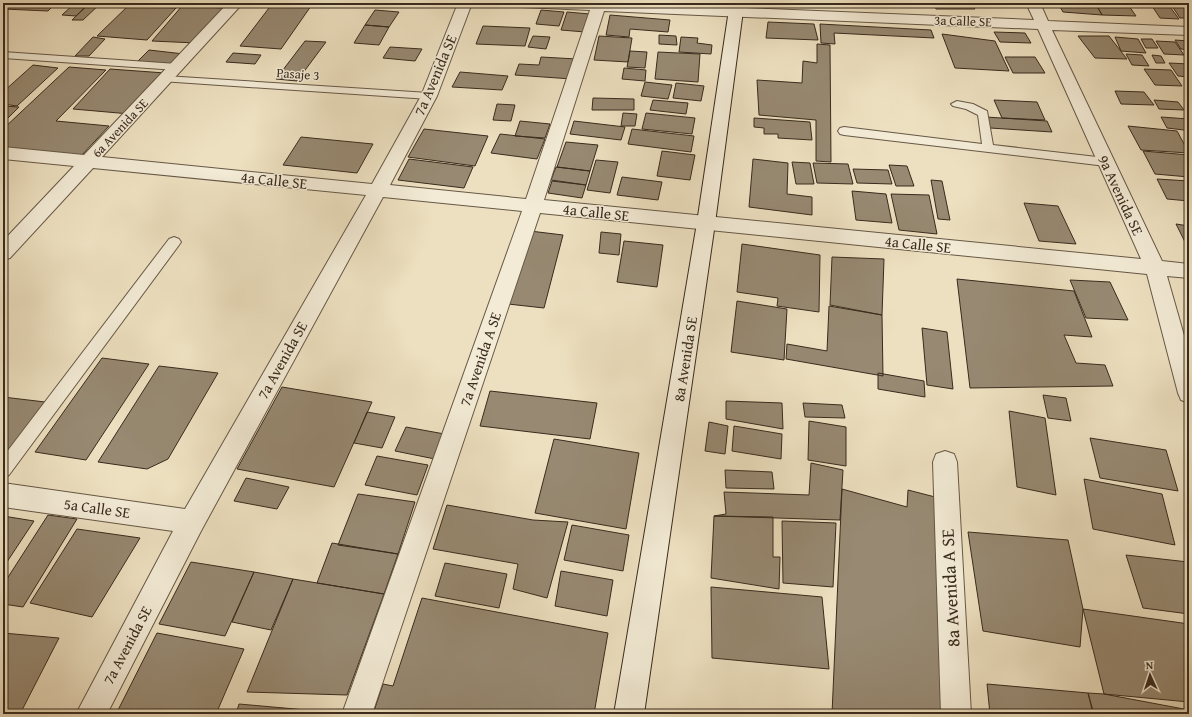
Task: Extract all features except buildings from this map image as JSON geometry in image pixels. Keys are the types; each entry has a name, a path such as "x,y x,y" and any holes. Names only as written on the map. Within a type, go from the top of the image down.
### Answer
{"street":[{"name":"6a Avenida SE","path":"3,253 236,3"},
{"name":"7a Avenida SE","path":"91,714 192,522 429,96 466,3"},
{"name":"3a Calle SE","path":"522,3 736,7 1189,31"},
{"name":"9a Avenida SE","path":"1033,3 1155,268 1189,393"},
{"name":"7a Avenida A SE","path":"357,714 534,206 598,4"},
{"name":"8a Avenida SE","path":"629,714 706,223 736,7"},
{"name":"4a Calle SE","path":"3,152 1189,271"},
{"name":"8a Avenida A SE","path":"945,462 956,714"},
{"name":"5a Calle SE","path":"3,495 192,522"}],"lane":[{"path":"3,55 177,67"},
{"name":"Pasaje 3","path":"165,79 429,96"},
{"path":"957,104 969,106 982,113 988,148"},
{"path":"844,131 1106,162"},
{"path":"3,470 174,242"}]}
